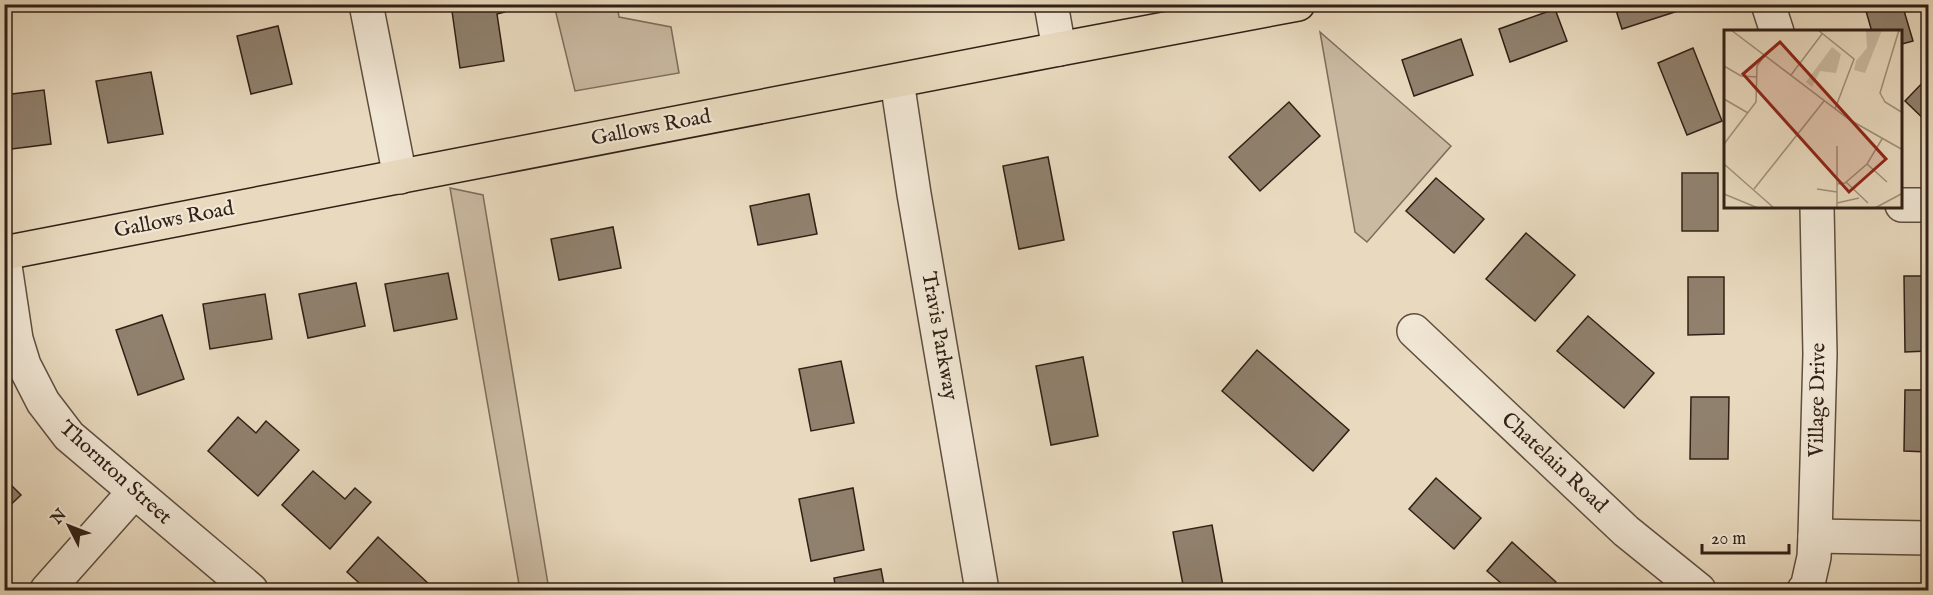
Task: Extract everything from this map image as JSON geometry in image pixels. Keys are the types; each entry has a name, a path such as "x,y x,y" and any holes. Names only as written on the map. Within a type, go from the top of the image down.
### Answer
{"main road":[{"name":"Gallows Road","path":"4,253 1298,4"}],"street":[{"path":"366,4 400,177"},
{"path":"1051,4 1059,49"},
{"path":"1768,4 1776,30"},
{"name":"Travis Parkway","path":"897,81 914,194 982,591"},
{"path":"1903,205 1929,205"},
{"name":"Village Drive","path":"1804,591 1807,588 1814,557 1815,536 1820,354 1817,208"},
{"name":"Thornton Street","path":"4,259 15,339 24,364 43,402 69,436 251,591"},
{"name":"Chatelain Road","path":"1414,331 1626,531 1699,591"},
{"path":"47,591 134,492"},
{"path":"1815,536 1929,538"}],"shaded area":[{"path":"554,5 617,5 619,17 671,27 679,73 575,91"},
{"path":"1320,32 1451,146 1367,242 1355,232"},
{"path":"450,188 483,195 549,590 520,590"}],"building":[{"path":"451,4 504,4 505,12 497,14 504,61 460,68"},
{"path":"1614,4 1679,4 1681,10 1622,29"},
{"path":"1864,4 1902,4 1913,41 1903,44 1903,30 1871,30"},
{"path":"1555,9 1567,41 1510,62 1499,29"},
{"path":"278,26 292,84 251,94 237,36"},
{"path":"1461,39 1473,75 1414,96 1402,60"},
{"path":"1693,48 1722,121 1687,135 1658,63"},
{"path":"151,72 163,134 108,143 96,81"},
{"path":"1928,77 1928,123 1905,101"},
{"path":"44,90 51,144 4,150 4,95"},
{"path":"1289,102 1320,136 1260,191 1229,157"},
{"path":"1048,157 1064,240 1019,249 1003,166"},
{"path":"1682,173 1718,173 1718,231 1682,231"},
{"path":"1436,178 1484,219 1454,253 1406,211"},
{"path":"809,194 817,234 758,245 750,206"},
{"path":"613,227 621,268 559,280 551,239"},
{"path":"1526,233 1575,275 1535,321 1486,279"},
{"path":"448,273 457,319 394,331 385,284"},
{"path":"1904,276 1928,276 1928,351 1905,352"},
{"path":"1688,277 1724,277 1724,334 1688,335"},
{"path":"356,283 365,326 308,338 299,294"},
{"path":"265,294 272,339 210,349 203,304"},
{"path":"162,315 184,379 138,395 116,330"},
{"path":"1588,316 1654,373 1624,408 1557,351"},
{"path":"1257,350 1349,430 1313,471 1222,391"},
{"path":"1083,357 1098,436 1051,445 1036,366"},
{"path":"841,361 854,423 811,431 799,369"},
{"path":"1905,390 1928,390 1928,452 1904,451"},
{"path":"1691,397 1729,397 1728,459 1690,459"},
{"path":"238,417 256,433 266,421 299,450 258,496 208,451"},
{"path":"313,471 345,499 355,488 371,502 330,549 282,505"},
{"path":"4,478 21,495 4,511"},
{"path":"1436,478 1481,518 1454,549 1409,509"},
{"path":"853,488 864,550 811,561 799,499"},
{"path":"1212,525 1223,586 1203,590 1184,590 1173,532"},
{"path":"378,537 430,585 425,590 367,590 347,572"},
{"path":"1512,542 1556,582 1549,590 1509,590 1487,571"},
{"path":"881,569 885,590 836,590 834,578"}]}
